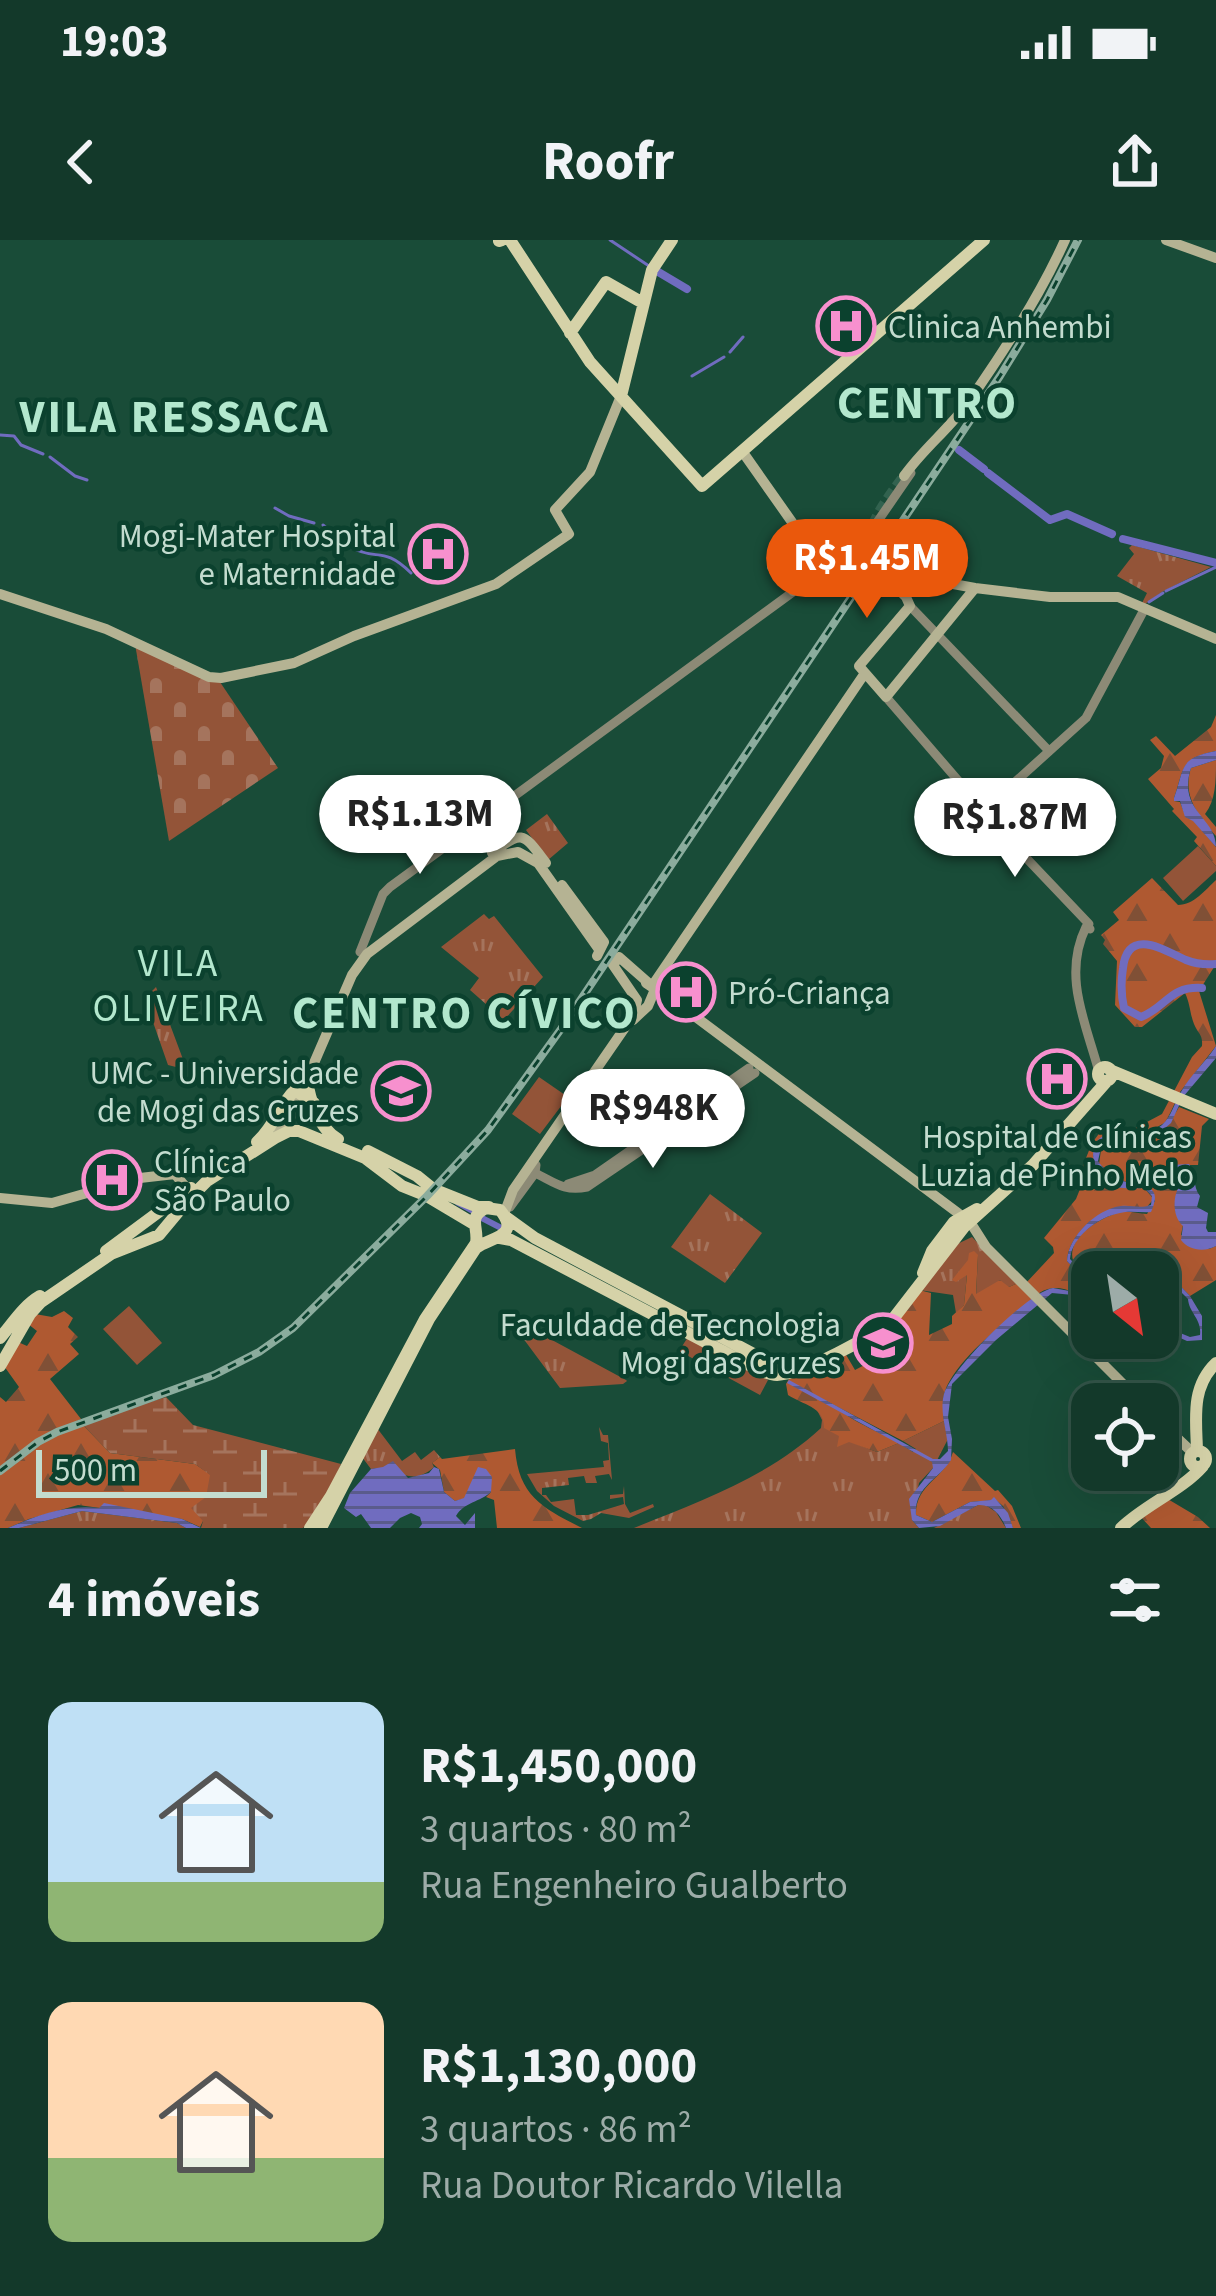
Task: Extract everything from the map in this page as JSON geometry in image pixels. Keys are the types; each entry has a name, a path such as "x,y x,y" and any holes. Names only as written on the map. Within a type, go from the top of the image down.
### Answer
{"main road":[{"path":"504,240 590,362 702,486 984,240"},
{"path":"0,595 106,629 208,677 220,678 294,663 496,584 565,533 555,510 590,472 621,396 654,265 672,240"},
{"path":"904,476 966,404 1038,295 1065,240"},
{"path":"1166,240 1216,256"},
{"path":"1176,240 1216,256"},
{"path":"570,333 606,282 644,302"},
{"path":"742,451 806,542 772,567 793,591 830,568"},
{"path":"310,1528 428,1313 476,1243 485,1234 506,1231 500,1212 513,1190 537,1164 860,674 910,606 889,575 1049,597 1108,596 1212,637"},
{"path":"860,674 886,698 975,588"},
{"path":"599,946 527,838 516,836 494,858 363,952 297,1091 284,1106 299,1125 370,1161 485,1234 511,1240 756,1362 794,1365"},
{"path":"508,847 534,860 554,880 604,942 597,956 561,907 554,880"},
{"path":"0,1357 8,1329 28,1303 130,1240 159,1235 190,1192 264,1137 297,1091 363,952"},
{"path":"630,1020 637,1000 613,965 619,957 650,993"},
{"path":"619,964 650,993 663,998 947,1210 1122,1383"},
{"path":"769,1374 792,1371 879,1331 898,1313 943,1246 1032,1160 1106,1074 1216,1116"},
{"path":"297,1091 314,1103 332,1137 406,1170 433,1190 500,1212 535,1238 756,1362 769,1374"},
{"path":"263,1144 299,1125 306,1113 320,1119"},
{"path":"0,1366 41,1302 190,1192 281,1130 299,1125"},
{"path":"398,1183 405,1181 406,1170"},
{"path":"0,1198 52,1203 140,1178 175,1174 190,1192"},
{"path":"485,1234 477,1214 500,1212"},
{"path":"141,1226 149,1239"},
{"path":"321,1528 429,1319 485,1234"},
{"path":"769,1374 850,1342 889,1316 923,1273 932,1251 943,1246"},
{"path":"22,1301 56,1284"},
{"path":"8,1329 19,1327 15,1343"},
{"path":"1119,1528 1128,1515 1184,1477 1195,1453 1206,1383 1216,1366"},
{"path":"1179,1440 1195,1453"}],"street":[{"path":"830,568 854,557 939,434"},
{"path":"363,952 382,894 793,591"},
{"path":"910,606 1049,751"},
{"path":"983,811 1086,718 1145,608"},
{"path":"886,698 1086,925 1076,946 1075,990 1094,1054 1106,1074"},
{"path":"500,1212 537,1164 564,1184 596,1179 754,1068"}],"green space":[{"path":"1132,545 1211,567 1145,604 1147,593 1117,576 1134,554"},
{"path":"135,644 220,682 278,768 169,841"},
{"path":"1216,715 1216,751 1189,762 1174,801 1180,802 1186,817 1216,847 1216,866 1148,779 1161,768 1164,756 1150,740 1156,736 1175,756 1211,727"},
{"path":"1216,760 1213,796 1205,814 1216,827 1216,836 1190,796 1189,778 1191,768"},
{"path":"547,814 568,843 548,860 526,830"},
{"path":"1198,846 1216,871 1183,901 1163,878"},
{"path":"1152,878 1178,905 1194,900 1216,880 1216,964 1199,991 1216,1046 1180,1092 1166,1122 1143,1135 1107,1135 1093,1156 1114,1187 1144,1188 1152,1201 1146,1208 1108,1210 1084,1227 1068,1252 1071,1292 1051,1288 1037,1295 1026,1283 1054,1253 1044,1238 1080,1189 1065,1170 1067,1164 1082,1168 1101,1131 1130,1131 1162,1114 1202,1046 1185,993 1142,1027 1135,1027 1115,1005 1117,961 1101,935 1119,920 1113,912"},
{"path":"484,914 489,919 494,916 543,977 504,1020 470,990 479,978 441,947"},
{"path":"156,987 184,1062 180,1068 168,1065 146,1002"},
{"path":"539,1077 568,1097 540,1134 512,1114"},
{"path":"1179,1107 1209,1119 1202,1126 1198,1165 1171,1165 1158,1178 1185,1179 1175,1202 1183,1225 1181,1235 1209,1249 1216,1246 1216,1280 1190,1296 1179,1285 1179,1251 1073,1251 1082,1234 1099,1221 1117,1213 1147,1214 1155,1201 1145,1185 1122,1181 1099,1164 1102,1143 1147,1137"},
{"path":"710,1194 762,1233 725,1283 671,1247"},
{"path":"972,1237 1018,1283 994,1285 976,1296 978,1255 953,1280 967,1274 964,1305 956,1313 953,1295 919,1290 951,1247"},
{"path":"974,1251 978,1255 976,1294 1000,1280 1009,1287 1018,1283 1034,1298 984,1341 951,1378 943,1402 944,1421 903,1441 788,1381 899,1443 877,1452 849,1442 837,1447 839,1436 824,1428 821,1415 788,1395 786,1384 790,1377 845,1353 855,1370 912,1340 896,1321 919,1290 931,1293 929,1335 952,1324 952,1316 964,1305 967,1275 952,1280"},
{"path":"129,1306 162,1343 137,1365 103,1329"},
{"path":"64,1311 73,1318 68,1327 78,1337 70,1344 79,1354 50,1379 81,1419 40,1439 0,1468 0,1397 6,1402 19,1387 4,1366 18,1342 27,1346 37,1331 28,1324 35,1314 52,1317"},
{"path":"511,1322 627,1381 560,1388"},
{"path":"688,1337 768,1380 760,1395 679,1351"},
{"path":"166,1397 193,1425 341,1464 316,1514 303,1528 201,1528 203,1521 191,1508 206,1497 210,1475 195,1464 110,1453 81,1423"},
{"path":"817,1410 849,1441 877,1452 899,1443 913,1452 916,1449 903,1441 944,1421 948,1439 919,1483 912,1520 919,1528 634,1528 732,1487 778,1461 821,1428"},
{"path":"81,1423 110,1453 195,1464 211,1475 200,1527 182,1519 78,1505 0,1528 0,1474 36,1446"},
{"path":"599,1427 608,1435 612,1480 609,1474 595,1476 597,1483 586,1483 584,1476 568,1478 569,1485 542,1488 542,1495 551,1502 574,1499 576,1515 588,1515 624,1504 623,1497 610,1499 610,1495 623,1494 624,1486 630,1513 654,1507 629,1518 601,1513 583,1521 554,1506 537,1491 527,1474 604,1467 603,1461 609,1460 608,1443 601,1441"},
{"path":"377,1428 402,1461 415,1452 421,1460 434,1450 440,1457 432,1463 434,1467 418,1476 371,1469 362,1457"},
{"path":"515,1449 522,1479 535,1499 582,1528 497,1528 494,1500 486,1497 491,1492 455,1501 444,1492 440,1470 432,1463 440,1457"},
{"path":"953,1452 998,1490 1012,1506 1021,1528 1013,1528 996,1500 970,1502 932,1522 916,1515 920,1496"},
{"path":"1166,1498 1210,1528 1151,1528 1138,1514"},
{"path":"984,1504 1006,1528 934,1528 978,1505"},
{"path":"82,1511 177,1523 186,1528 19,1528"}],"shaded area":[{"path":"1216,751 1216,760 1191,768 1188,783 1193,804 1210,828 1216,847 1185,817 1180,801 1174,798 1189,761"},
{"path":"1216,1046 1216,1058 1183,1097 1171,1123 1158,1134 1137,1141 1102,1143 1098,1161 1119,1179 1153,1191 1154,1202 1151,1212 1124,1212 1087,1229 1071,1251 1071,1265 1067,1261 1072,1243 1093,1218 1112,1208 1151,1205 1152,1196 1144,1188 1115,1187 1101,1178 1093,1158 1096,1144 1106,1135 1147,1133 1162,1125"},
{"path":"1189,1164 1200,1196 1197,1207 1208,1213 1208,1232 1216,1232 1216,1246 1207,1249 1193,1248 1181,1240 1183,1226 1175,1202 1185,1179 1176,1178 1174,1186 1153,1176 1171,1165"},
{"path":"1179,1285 1202,1316 1202,1340 1179,1337 1179,1333 1200,1335"},
{"path":"1053,1288 1071,1295 1052,1293 952,1384 951,1460 916,1505 916,1515 932,1522 970,1502 994,1497 1013,1528 1006,1528 992,1508 978,1505 940,1526 919,1528 912,1520 909,1499 933,1468 932,1462 787,1383 940,1459 948,1451 943,1408 950,1382 975,1350"},
{"path":"393,1461 408,1478 439,1469 444,1492 455,1501 464,1498 478,1467 486,1469 492,1477 491,1492 456,1516 465,1525 475,1513 475,1528 419,1528 420,1517 411,1513 390,1528 371,1528 361,1514 356,1517 344,1508 350,1493 371,1469"},
{"path":"104,1503 182,1519 201,1528 82,1511 8,1528 53,1512 99,1508"}],"waterway":[{"path":"610,240 649,266"},
{"path":"655,270 687,289"},
{"path":"730,352 743,337"},
{"path":"692,376 724,357"},
{"path":"0,435 14,436 21,445 43,454"},
{"path":"959,450 984,469"},
{"path":"50,457 87,480"},
{"path":"988,473 1050,520 1067,514 1112,534"},
{"path":"275,508 314,523"},
{"path":"323,525 344,542"},
{"path":"1123,539 1216,563"},
{"path":"350,547 386,556 411,573"},
{"path":"1166,591 1216,567"},
{"path":"1149,602 1163,593"},
{"path":"1202,988 1182,990 1141,1017 1124,1008 1126,955 1140,944 1193,962 1216,964"},
{"path":"457,1204 475,1214"},
{"path":"478,1216 507,1231"}],"tunnel":[{"path":"893,573 870,554 869,541 878,514 903,477"},
{"path":"842,563 881,574"}],"railway":[{"path":"0,1471 57,1432 214,1375 259,1352 293,1328 488,1130 561,1029 1000,376 1078,240"}],"place":[{"name":"Clinica Anhembi","path":"846,326"},
{"name":"Mogi-Mater Hospital e Maternidade","path":"438,554"},
{"name":"Pró-Criança","path":"686,992"},
{"name":"Hospital de Clínicas Luzia de Pinho Melo","path":"1057,1079"},
{"name":"UMC - Universidade de Mogi das Cruzes","path":"401,1091"},
{"name":"Clínica São Paulo","path":"112,1180"},
{"name":"Faculdade de Tecnologia Mogi das Cruzes","path":"883,1343"}],"district":[{"name":"CENTRO","path":"928,402"},
{"name":"VILA RESSACA","path":"175,416"},
{"name":"VILA OLIVEIRA","path":"179,984"},
{"name":"CENTRO CÍVICO","path":"465,1012"}]}
